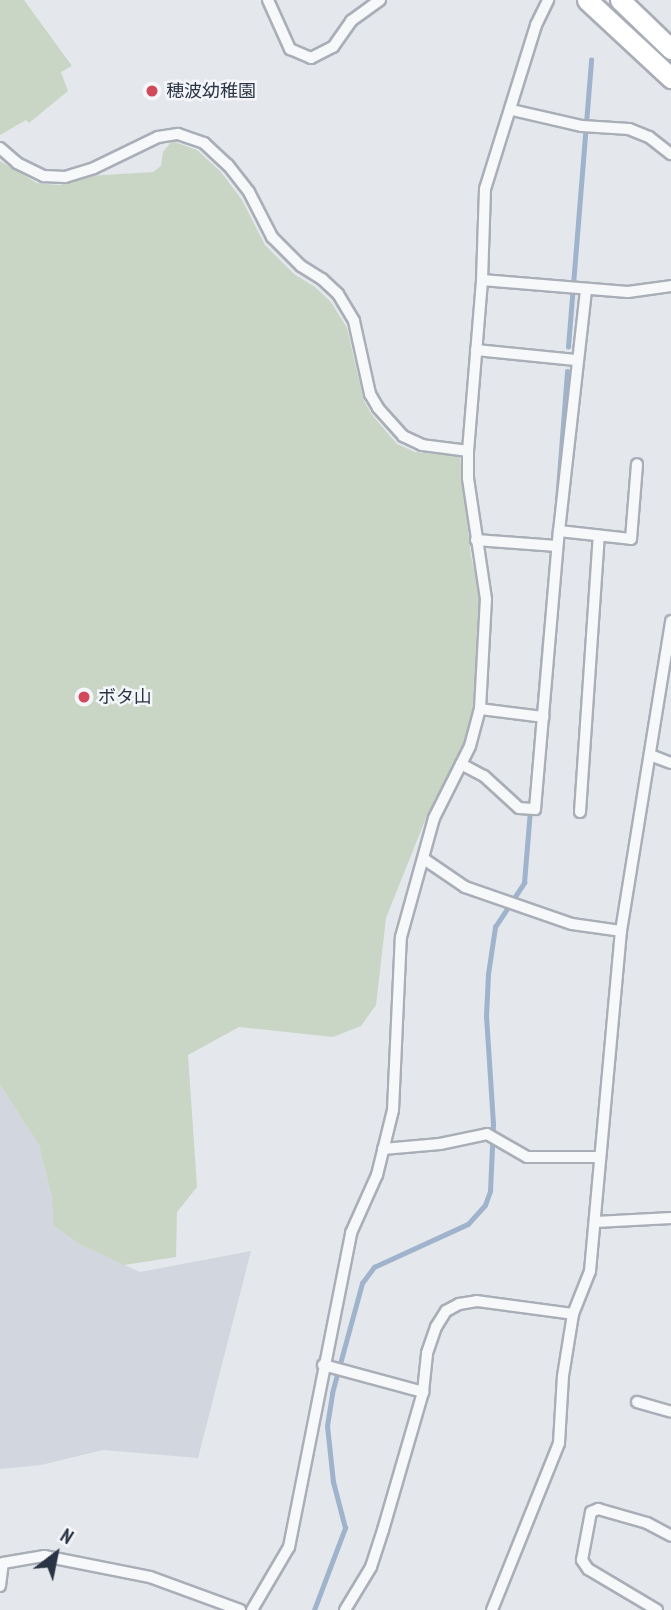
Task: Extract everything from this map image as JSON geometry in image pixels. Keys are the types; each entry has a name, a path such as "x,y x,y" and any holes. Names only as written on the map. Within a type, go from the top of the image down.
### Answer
{"highway":[{"path":"587,0 671,78"},
{"path":"620,0 671,49"}],"street":[{"path":"268,0 290,49 311,58 333,47 351,21 380,0"},
{"path":"252,1610 289,1547 328,1367 351,1233 377,1175 393,1110 401,937 434,818 470,746 480,709 486,599 468,478 468,451 482,280 485,189 512,110 536,25 548,0"},
{"path":"512,110 587,127 629,129 649,137 671,153"},
{"path":"0,148 17,163 44,176 65,177 94,168 158,137 178,134 204,143 228,164 248,192 272,237 301,266 322,279 338,294 354,321 370,394 378,408 403,436 422,445 468,451"},
{"path":"482,280 646,292 671,286"},
{"path":"461,764 484,776 519,808 529,809 554,546 559,531 576,360 578,289"},
{"path":"476,350 576,360"},
{"path":"559,531 631,539 638,464"},
{"path":"580,812 599,536"},
{"path":"476,540 554,546"},
{"path":"492,1610 559,1443 563,1376 573,1314 590,1270 596,1222 598,1157 621,931 671,621"},
{"path":"480,709 538,716"},
{"path":"650,755 671,763"},
{"path":"424,859 465,887 572,924 621,931"},
{"path":"383,1149 440,1144 487,1134 527,1157 598,1157"},
{"path":"596,1222 671,1218"},
{"path":"345,1610 371,1567 406,1458 423,1392 427,1353 436,1327 446,1311 458,1304 477,1301 573,1314"},
{"path":"328,1367 423,1392"},
{"path":"637,1402 671,1412"},
{"path":"657,1610 588,1569 582,1560 591,1512 598,1509 647,1523 671,1536"},
{"path":"0,1586 2,1563 44,1556 150,1577 240,1610"}],"shaded area":[{"path":"0,1085 39,1145 52,1198 53,1225 79,1244 140,1272 251,1251 198,1458 103,1450 41,1465 0,1469"}],"green space":[{"path":"0,0 24,0 72,66 61,72 68,91 29,123 26,120 0,135"},
{"path":"172,141 197,150 221,172 242,200 265,245 294,274 315,287 331,302 347,328 364,401 372,415 397,444 415,452 460,456 471,556 481,601 473,717 461,753 428,813 386,918 376,1005 361,1026 333,1037 239,1027 188,1055 197,1187 177,1212 176,1257 124,1265 79,1244 53,1225 52,1198 39,1145 0,1085 0,161 37,183 59,185 88,176 153,172 161,166 163,152"}],"waterway":[{"path":"568,347 591,60"},
{"path":"556,515 567,371"},
{"path":"314,1610 345,1528 333,1482 327,1426 332,1393 362,1283 374,1267 468,1224 485,1205 490,1191 493,1124 486,1016 488,974 495,927 524,883 544,642"}],"place":[{"name":"穂波幼稚園","path":"152,91"},
{"name":"ボタ山","path":"84,697"}]}
